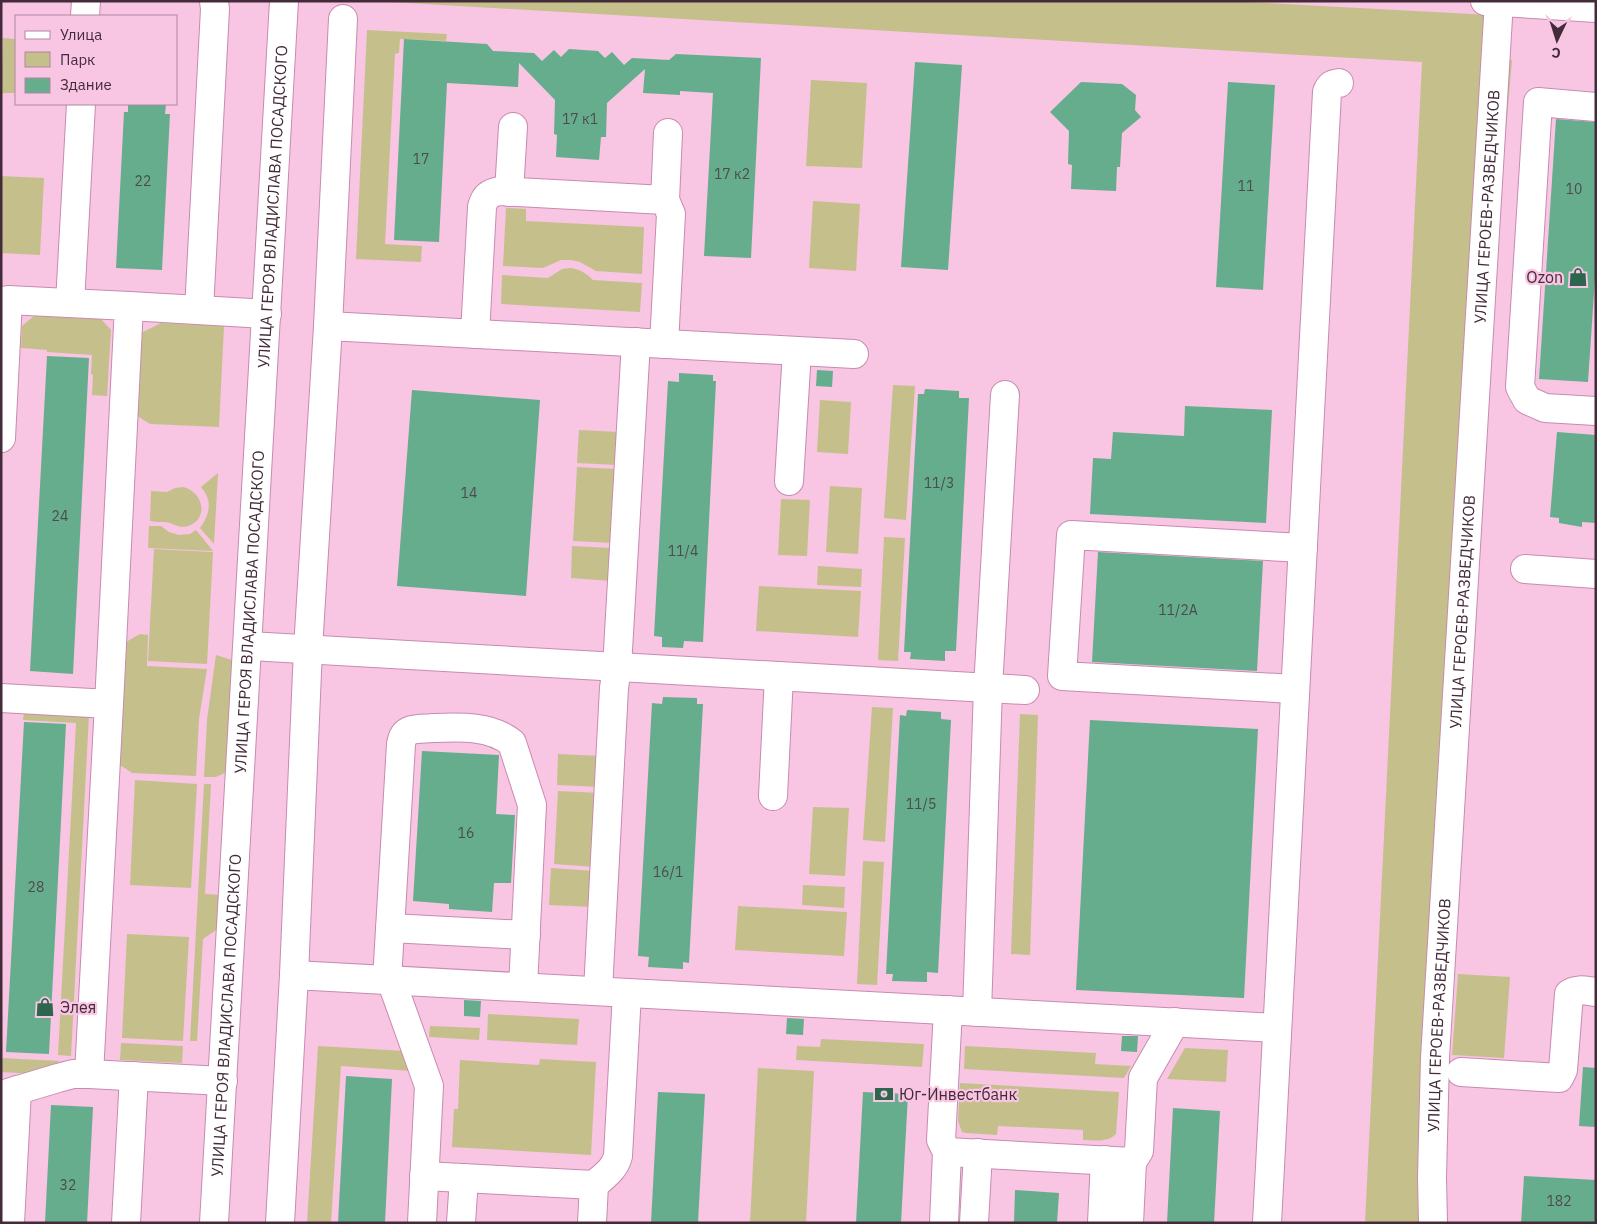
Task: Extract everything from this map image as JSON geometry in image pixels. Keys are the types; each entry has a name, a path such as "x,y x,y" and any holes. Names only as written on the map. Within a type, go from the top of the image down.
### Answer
{"street":[{"path":"85,15 86,1"},
{"path":"199,310 214,1"},
{"name":"УЛИЦА ГЕРОЯ ВЛАДИСЛАВА ПОСАДСКОГО","path":"214,1223 284,1"},
{"path":"1494,2 1596,8"},
{"name":"УЛИЦА ГЕРОЕВ-РАЗВЕДЧИКОВ","path":"1433,1223 1432,1177 1435,1058 1494,2"},
{"path":"280,1223 294,975 308,649 328,326 342,19"},
{"path":"1267,1223 1327,92 1333,84 1339,83"},
{"path":"1596,107 1538,102 1520,387 1527,400 1545,408 1596,411"},
{"path":"70,303 81,105"},
{"path":"509,192 513,127"},
{"path":"664,344 671,214 665,200 668,133"},
{"path":"475,334 482,207 484,198 491,193 509,192 665,200"},
{"path":"1,438 5,300 267,314"},
{"path":"89,1074 130,306"},
{"path":"328,326 854,354"},
{"path":"598,991 614,688 617,667 636,342"},
{"path":"790,481 797,351"},
{"path":"977,1012 988,688 1005,394"},
{"path":"1296,690 1062,676 1070,535 1303,548"},
{"path":"1525,569 1596,574"},
{"path":"248,646 1025,690"},
{"path":"773,796 779,676"},
{"path":"1,698 109,704"},
{"path":"422,1223 429,1086 389,980 400,744 402,737 408,732 417,729 463,727 499,735 512,743 532,805 523,987"},
{"path":"390,928 526,935"},
{"path":"294,975 1278,1028"},
{"path":"1461,1072 1559,1078 1563,1070 1569,994 1578,990 1596,992"},
{"path":"592,1223 594,1185 612,1168 618,1156 627,993"},
{"path":"944,1223 947,1152 941,1140 948,1010"},
{"path":"1129,1223 1132,1162 1139,1151 1143,1078 1175,1022"},
{"path":"10,1223 9,1093 73,1074 223,1081"},
{"path":"126,1223 134,1076"},
{"path":"947,1152 1132,1162"},
{"path":"974,1223 978,1153"},
{"path":"1102,1223 1105,1160"},
{"path":"424,1176 594,1185"},
{"path":"461,1223 464,1178"}],"green space":[{"path":"374,1 1228,1 1490,15 1488,60 1512,60 1424,1106 1424,1223 1365,1223 1422,62"},
{"path":"367,30 447,34 446,41 400,39 399,53 395,54 385,244 422,246 421,262 356,259"},
{"path":"3,38 15,39 15,93 1,93"},
{"path":"811,80 867,83 862,168 806,166"},
{"path":"1,176 44,178 40,255 1,253"},
{"path":"813,201 860,204 856,271 809,268"},
{"path":"506,208 526,209 526,221 644,227 642,274 596,271 580,262 571,260 561,260 543,268 503,266"},
{"path":"571,268 583,272 593,280 642,283 640,312 501,304 502,275 548,278 562,269"},
{"path":"34,316 101,319 111,330 107,396 92,395 92,355 21,348 22,326"},
{"path":"161,323 224,326 219,427 150,424 136,415 141,333"},
{"path":"893,385 915,386 906,520 884,518"},
{"path":"820,400 851,402 848,454 817,452"},
{"path":"579,430 619,432 618,465 577,463"},
{"path":"577,467 617,469 613,543 573,541"},
{"path":"218,473 214,544 200,528 209,508 209,502 201,487"},
{"path":"830,486 862,488 858,554 826,552"},
{"path":"183,487 196,494 201,506 199,518 195,523 182,527 166,522 150,521 151,491 167,492"},
{"path":"781,499 810,500 807,556 778,555"},
{"path":"149,526 161,526 169,532 179,535 190,534 196,530 213,551 148,548"},
{"path":"884,537 905,538 898,661 878,660"},
{"path":"572,546 613,548 611,581 571,578"},
{"path":"154,549 213,552 207,664 148,661"},
{"path":"818,566 862,569 861,587 817,585"},
{"path":"759,586 861,591 858,637 756,631"},
{"path":"140,634 148,635 147,666 207,669 199,719 196,776 132,773 120,765 126,642"},
{"path":"216,655 235,661 229,771 216,777 204,777 207,720"},
{"path":"872,707 893,708 885,842 863,840"},
{"path":"24,712 89,715 71,1056 58,1055 76,723 23,720"},
{"path":"1020,714 1038,715 1030,955 1011,954"},
{"path":"558,754 602,756 600,787 557,785"},
{"path":"135,780 197,784 191,888 130,885"},
{"path":"204,784 211,784 205,894 221,895 219,928 203,939 197,1041 190,1041"},
{"path":"558,791 600,793 596,867 554,864"},
{"path":"813,807 849,808 845,876 809,874"},
{"path":"863,861 884,862 877,985 857,984"},
{"path":"551,868 595,871 594,907 549,905"},
{"path":"803,885 845,887 844,908 802,905"},
{"path":"738,906 847,912 844,956 735,950"},
{"path":"127,934 189,937 183,1041 122,1038"},
{"path":"1458,974 1510,977 1504,1058 1452,1055"},
{"path":"488,1014 579,1019 577,1045 487,1040"},
{"path":"430,1026 480,1028 479,1040 429,1037"},
{"path":"821,1039 924,1044 922,1067 796,1060 797,1046 820,1047"},
{"path":"121,1043 183,1046 182,1063 120,1060"},
{"path":"318,1046 405,1051 412,1071 341,1066 331,1223 307,1223"},
{"path":"965,1046 1096,1053 1095,1064 1131,1066 1124,1078 964,1069"},
{"path":"1185,1048 1228,1050 1226,1082 1167,1079"},
{"path":"1,1058 60,1061 34,1074 1,1072"},
{"path":"540,1059 596,1062 591,1155 452,1147 454,1109 458,1109 460,1060 539,1065"},
{"path":"758,1068 814,1071 806,1223 750,1223"},
{"path":"960,1083 1119,1092 1116,1134 1105,1140 1083,1140 1083,1130 998,1126 997,1135 962,1132 958,1121"}],"building":[{"path":"404,39 487,44 493,51 534,53 542,61 554,50 561,57 569,49 598,51 605,58 612,52 624,65 632,58 669,60 676,54 761,58 751,258 704,256 713,93 680,91 680,95 643,93 645,69 607,103 606,137 601,137 599,160 556,157 557,135 554,134 555,100 519,63 518,87 447,83 439,242 394,240"},
{"path":"915,62 962,65 948,270 901,267"},
{"path":"1081,82 1122,84 1136,95 1135,110 1141,117 1122,133 1120,167 1117,167 1116,191 1071,189 1072,165 1068,164 1069,131 1050,112"},
{"path":"1228,82 1275,85 1263,290 1216,287"},
{"path":"128,105 166,105 165,114 170,114 162,270 116,268 124,112 128,112"},
{"path":"1556,119 1596,122 1596,263 1588,382 1539,379"},
{"path":"47,356 89,358 73,674 30,671"},
{"path":"817,370 833,371 832,387 816,386"},
{"path":"679,373 713,375 713,381 716,381 703,642 684,641 683,648 662,647 662,637 654,636 668,381 679,382"},
{"path":"925,389 959,391 959,398 969,398 956,651 945,651 945,661 910,659 911,652 904,652 918,394 924,394"},
{"path":"412,390 540,400 526,596 397,586"},
{"path":"1185,406 1272,410 1266,523 1090,514 1093,458 1111,459 1113,432 1184,436"},
{"path":"1557,432 1596,435 1596,523 1582,522 1582,527 1559,523 1559,518 1550,517"},
{"path":"1098,552 1263,561 1257,671 1092,662"},
{"path":"663,697 697,698 697,704 703,704 689,963 683,962 683,969 648,967 649,957 638,956 652,703 662,704"},
{"path":"907,710 941,712 941,719 951,720 938,973 927,972 927,982 892,981 893,974 886,974 900,715 906,716"},
{"path":"1090,720 1258,729 1244,998 1076,990"},
{"path":"24,722 66,724 49,1054 6,1052"},
{"path":"422,751 499,755 496,814 515,815 511,883 494,883 492,912 449,909 449,904 413,901"},
{"path":"464,1000 481,1001 480,1017 464,1016"},
{"path":"787,1018 804,1019 803,1035 786,1034"},
{"path":"1122,1036 1138,1036 1137,1052 1121,1051"},
{"path":"1583,1067 1596,1068 1596,1127 1579,1126"},
{"path":"346,1076 392,1079 385,1223 338,1223"},
{"path":"658,1092 705,1094 698,1223 651,1223"},
{"path":"863,1092 908,1094 901,1223 856,1223"},
{"path":"51,1105 93,1107 87,1223 45,1223"},
{"path":"1173,1108 1220,1111 1214,1223 1167,1223"},
{"path":"1524,1176 1596,1180 1596,1223 1521,1223"},
{"path":"1015,1190 1059,1193 1057,1223 1014,1223"}],"place":[{"name":"Ozon","path":"1578,277"},
{"name":"Элея","path":"45,1007"},
{"name":"Юг-Инвестбанк","path":"884,1094"}]}
